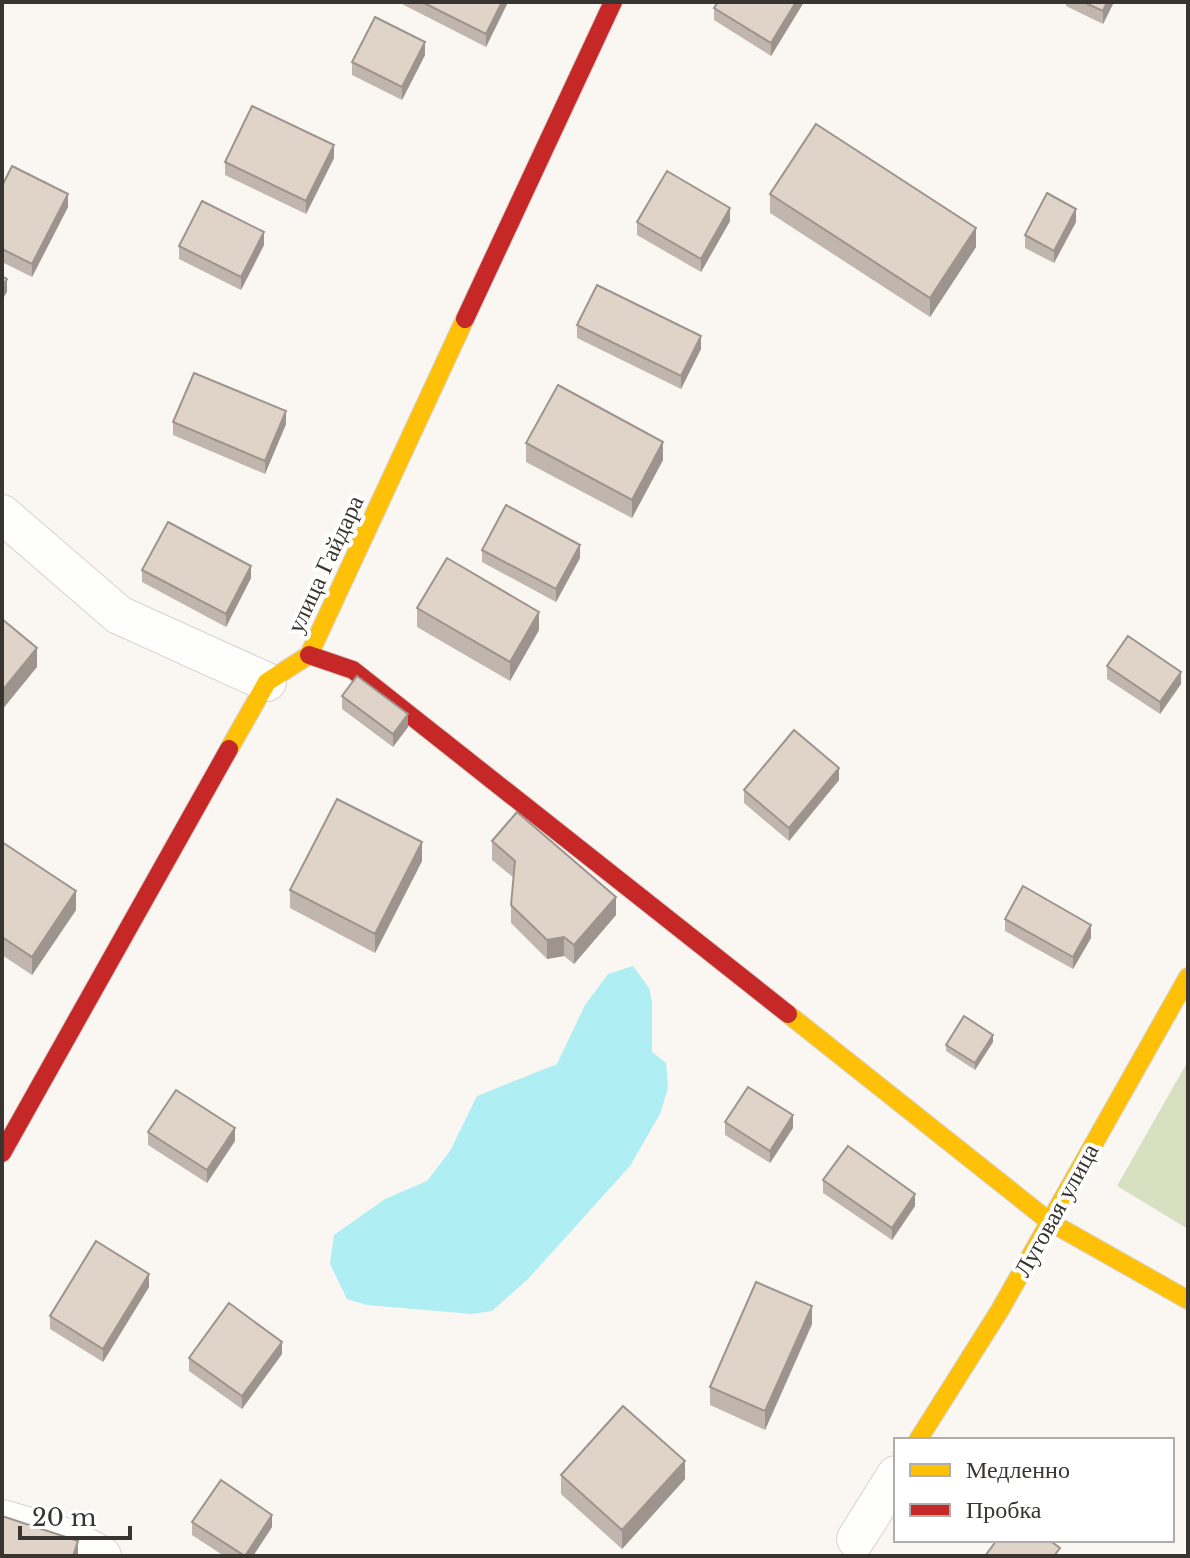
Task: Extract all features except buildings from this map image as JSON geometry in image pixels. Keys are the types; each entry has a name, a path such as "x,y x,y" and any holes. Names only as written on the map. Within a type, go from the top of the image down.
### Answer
{"street":[{"name":"улица Гайдара","path":"2,1153 267,682 309,655 613,2"},
{"path":"2,514 119,615 267,682"},
{"path":"309,655 353,670 1050,1222 1188,1300"},
{"name":"Луговая улица","path":"919,1438 1000,1310 1188,977"},
{"path":"856,1539 894,1478"},
{"path":"2,1519 72,1539 102,1556"}],"green space":[{"path":"1188,1061 1188,1229 1117,1186"}],"water":[{"path":"633,966 649,988 652,1052 666,1063 668,1088 660,1114 630,1166 528,1279 492,1311 472,1314 367,1305 347,1299 330,1264 334,1235 385,1199 427,1181 450,1151 477,1096 557,1064 585,1005 608,974"}],"traffic: slow":[{"path":"229,749 267,682 309,655 465,319"},
{"path":"919,1438 1000,1310 1188,977"},
{"path":"788,1014 1050,1222 1188,1300"}],"traffic: jam":[{"path":"465,319 613,2"},
{"path":"309,655 353,670 788,1014"},
{"path":"2,1153 229,749"}]}
